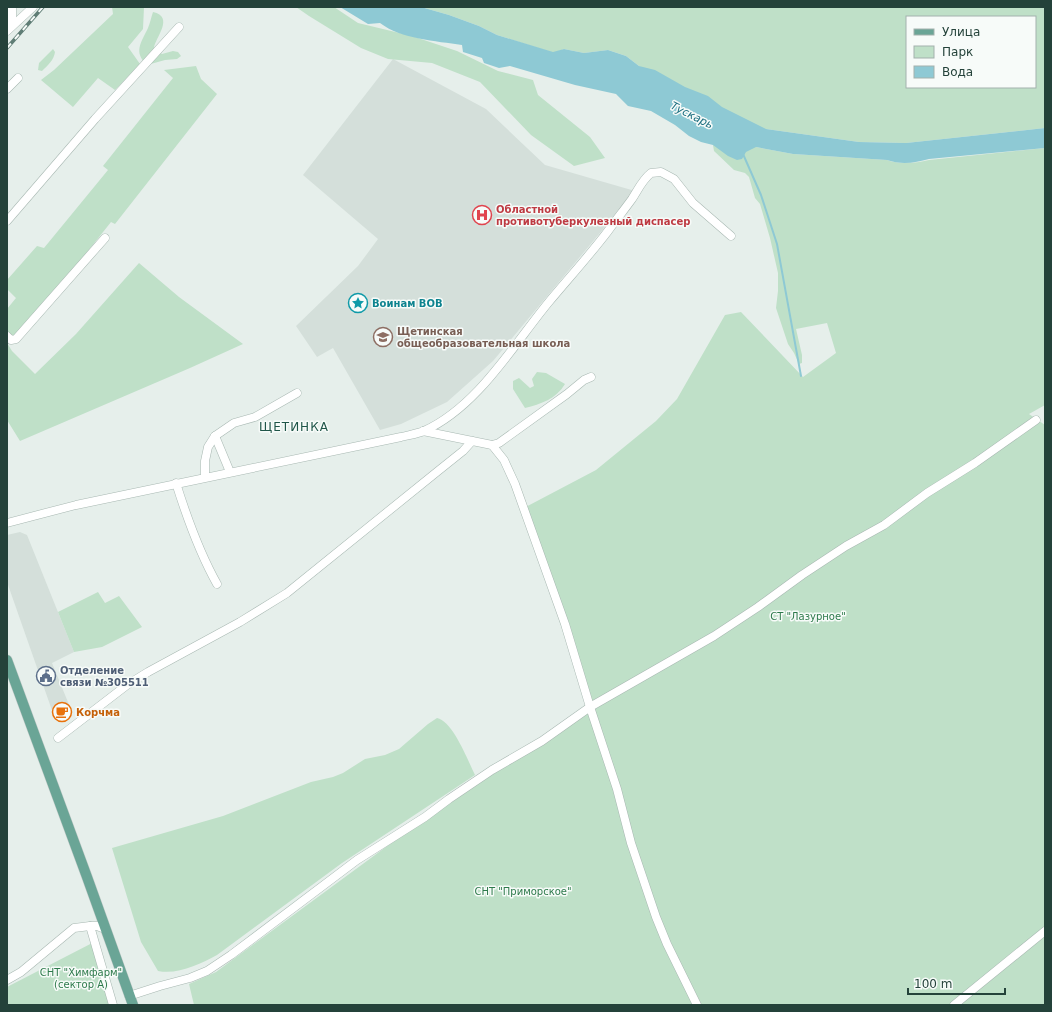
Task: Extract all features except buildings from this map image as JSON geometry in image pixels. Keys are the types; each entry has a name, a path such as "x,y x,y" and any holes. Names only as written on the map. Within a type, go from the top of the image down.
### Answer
{"main road":[{"path":"7,660 131,1001"}],"street":[{"path":"10,28 12,7"},
{"path":"10,28 33,7"},
{"path":"7,221 95,119 179,27"},
{"path":"7,89 18,78"},
{"path":"7,523 76,505 374,443 423,431 452,414 485,382 602,238 632,199 641,183 651,173 661,172 674,179 693,203 731,236"},
{"path":"7,336 11,340 16,339 105,238"},
{"path":"423,431 492,445 499,443 584,380 591,377"},
{"path":"205,478 205,461 208,447 215,436 234,423 255,417 297,393"},
{"path":"131,1001 160,986 190,978 207,971 252,940 357,860 402,830 425,817 448,799 492,770 542,741 590,707 714,636 846,546 884,525 1036,420"},
{"path":"215,436 230,472"},
{"path":"58,738 126,685 240,622 287,593 438,472 463,451 472,441"},
{"path":"492,445 504,460 515,484 565,624 656,917 673,957 697,1005"},
{"path":"176,483 188,522 216,584"},
{"path":"90,926 113,1005"},
{"path":"7,980 27,968 74,928 97,926 105,929"},
{"path":"954,1005 1045,931"}],"shaded area":[{"name":"Областной противотуберкулезный диспасер","path":"393,59 486,109 545,165 635,191 493,361 447,402 401,424 380,430 333,348 317,357 296,326 358,266 378,239 303,175"},
{"path":"20,532 27,535 74,652 52,663 72,712 55,719 7,582 7,535"}],"green space":[{"path":"112,7 144,7 143,29 128,47 140,64 115,90 98,78 73,107 41,80 54,70 113,14"},
{"path":"296,7 334,7 358,23 412,36 457,51 498,71 533,80 538,95 590,137 605,158 574,166 531,135 480,82 432,63 388,59 361,48"},
{"path":"421,7 1045,7 1045,128 906,143 859,142 766,129 749,131 639,66 626,56 608,50 584,53 564,49 554,53 497,35 479,26"},
{"path":"153,12 163,18 162,28 154,48 162,54 173,51 178,52 181,56 177,59 165,60 147,65 140,56 139,52"},
{"path":"53,49 55,52 52,60 42,71 38,70 39,63"},
{"path":"196,66 201,79 217,94 115,224 111,222 72,271 13,337 7,333 7,309 16,298 7,289 7,280 37,246 44,248 108,170 103,166 173,78 164,70"},
{"name":"СТ \"Лазурное\"","path":"713,145 756,147 793,154 887,160 903,163 1045,148 1045,405 1029,414 1045,425 1045,1005 194,1005 189,984 216,972 390,844 499,770 589,713 540,559 520,510 596,470 656,421 677,399 725,315 741,312 803,377 836,353 827,323 796,329 802,355 802,363 799,364 788,344 776,308 778,273 760,204 755,198 749,177 745,173 734,170 714,151"},
{"path":"139,263 179,297 243,344 20,441 7,420 7,343 12,351 35,374 76,334"},
{"path":"537,372 546,373 565,384 557,394 548,400 525,408 513,389 513,381 519,378 530,388 534,386 532,379"},
{"path":"98,592 105,603 119,596 142,627 102,647 74,652 58,612"},
{"path":"437,718 449,726 459,742 475,775 342,863 217,955 189,968 166,972 158,971 141,942 112,848 223,816 311,782 343,773 365,759 385,755 399,749"},
{"name":"СНТ \"Химфарм\" (сектор А)","path":"98,940 117,1005 7,1005 7,987"}],"water":[{"name":"Тускарь","path":"340,7 421,7 479,26 497,35 553,52 564,49 584,53 608,50 626,56 639,66 655,70 685,87 708,96 722,107 766,129 859,142 906,143 1045,128 1045,148 929,159 903,163 887,160 793,154 756,147 746,152 742,159 737,160 728,156 713,145 701,142 689,136 675,125 651,111 628,106 616,94 575,85 510,66 499,68 484,63 482,58 463,52 462,45 408,36 398,33 380,23 368,24"}],"waterway":[{"path":"743,154 761,195 777,244 801,376"}],"railway":[{"path":"7,48 43,7"}],"place":[{"name":"Областной противотуберкулезный диспасер","path":"482,215"},
{"name":"Воинам ВОВ","path":"358,303"},
{"name":"Щетинская общеобразовательная школа","path":"383,337"},
{"name":"Отделение связи №305511","path":"46,676"},
{"name":"Корчма","path":"62,712"}],"district":[{"name":"ЩЕТИНКА","path":"294,427"}],"park label":[{"name":"СНТ \"Приморское\"","path":"523,891"}]}
